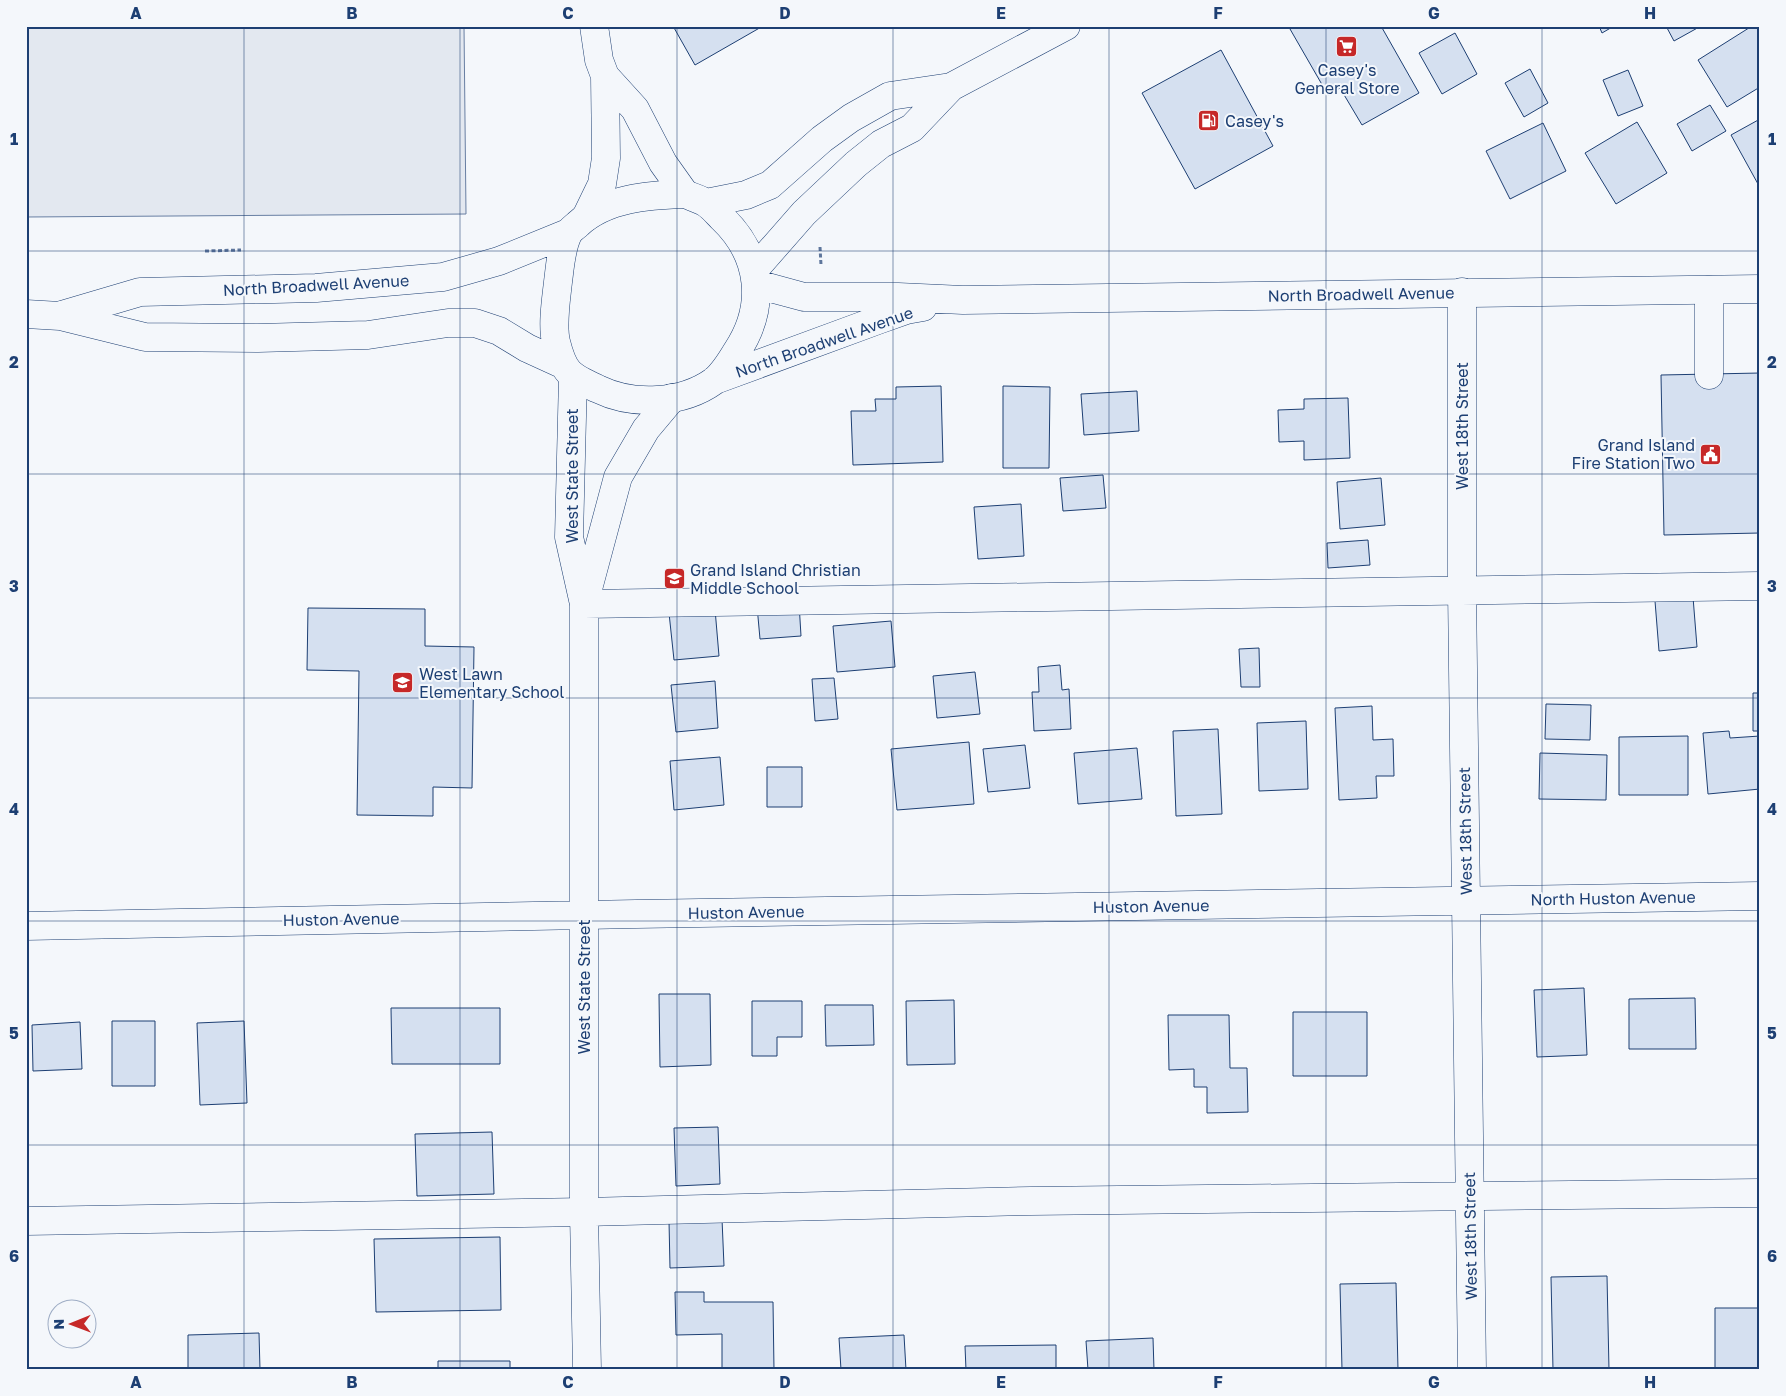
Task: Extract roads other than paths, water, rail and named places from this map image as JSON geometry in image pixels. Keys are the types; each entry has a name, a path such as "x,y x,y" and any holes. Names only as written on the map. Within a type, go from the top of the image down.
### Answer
{"street":[{"path":"577,225 602,184 606,158 605,76 599,60 594,26"},
{"path":"755,277 810,207 856,164 881,144 912,128 951,87 1066,26"},
{"path":"605,76 635,109 663,163 696,198 733,228 746,248 755,277 754,312 745,339 715,380"},
{"name":"North Broadwell Avenue","path":"60,316 140,292 316,288 443,276 499,261 577,225 618,202 651,195 696,198 746,194 770,185 822,139 850,118 890,96 951,87"},
{"name":"West State Street","path":"577,225 560,265 556,300 556,340 567,371 569,536 584,604 584,1212 587,1370"},
{"name":"North Broadwell Avenue","path":"755,277 804,297 898,297 963,300 1760,289"},
{"path":"1709,290 1709,375"},
{"name":"West 18th Street","path":"1462,292 1462,590 1472,1370"},
{"name":"North Broadwell Avenue","path":"26,314 60,316 154,337 258,338 368,335 448,323 475,323 500,331 609,394 646,400 672,398 693,392 715,380 906,310 963,300"},
{"name":"West State Street","path":"584,604 618,477 646,429 672,398"},
{"path":"584,604 1760,586"},
{"name":"North Huston Avenue","path":"1466,901 1760,896"},
{"name":"Huston Avenue","path":"26,926 584,914 1466,901"},
{"path":"26,1221 584,1212 1032,1201 1760,1193"}],"place":[{"name":"Casey's General Store","path":"1347,46"},
{"name":"Casey's","path":"1209,121"},
{"name":"Grand Island Fire Station Two","path":"1711,454"},
{"name":"Grand Island Christian Middle School","path":"674,579"},
{"name":"West Lawn Elementary School","path":"403,683"}]}
